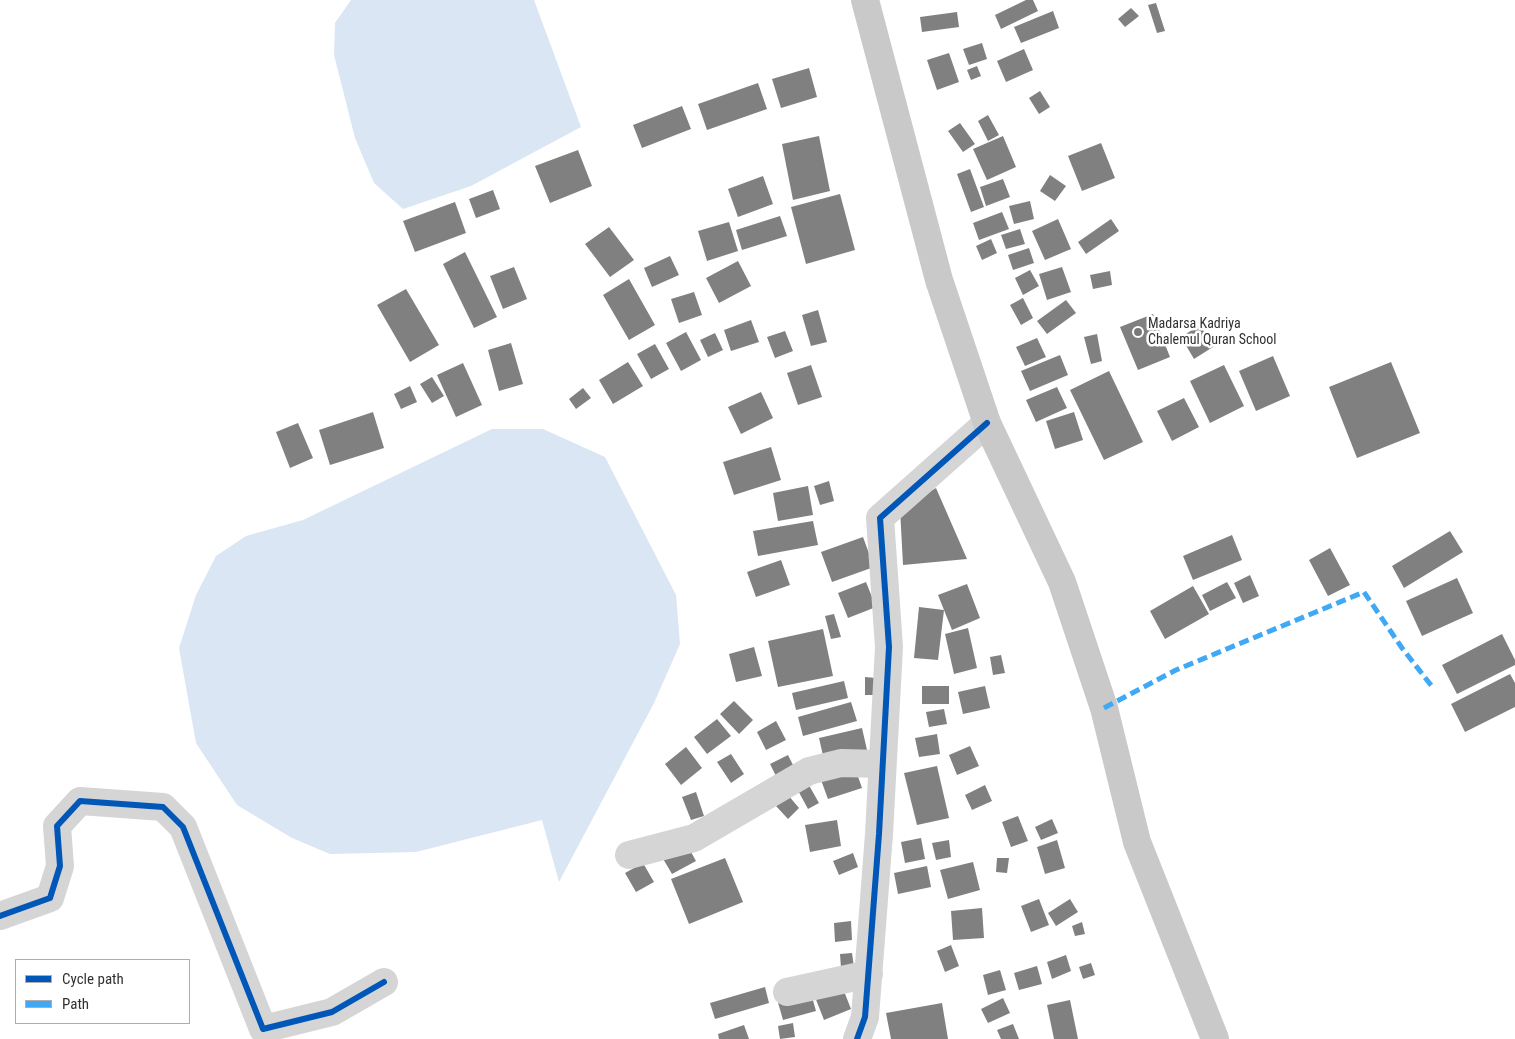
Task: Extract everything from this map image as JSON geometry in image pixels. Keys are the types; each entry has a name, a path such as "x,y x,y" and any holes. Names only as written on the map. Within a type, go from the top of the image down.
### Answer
{"main road":[{"path":"865,0 939,280 987,423 1062,582 1104,708 1137,842 1215,1039"}],"street":[{"path":"857,1039 865,1017 888,647 880,518 987,423"},
{"path":"629,856 694,838 809,771 841,763 882,764"},
{"path":"0,916 50,898 60,866 57,826 80,801 163,807 183,827 262,1029 332,1012 384,982"},
{"path":"787,992 868,974"}],"shaded area":[{"path":"351,0 534,0 581,127 471,186 403,209 374,183 355,138 334,55 335,23"},
{"path":"492,429 543,429 605,457 676,595 680,644 654,703 559,882 542,820 416,852 330,854 292,838 237,805 196,743 179,648 196,595 216,556 246,536 303,520"}],"building":[{"path":"1026,0 1033,0 1038,11 1001,29 995,15"},
{"path":"1156,3 1165,31 1157,33 1148,5"},
{"path":"1131,8 1139,16 1125,27 1118,19"},
{"path":"1053,11 1059,28 1021,43 1014,27"},
{"path":"957,12 959,27 922,32 920,17"},
{"path":"982,43 987,59 969,65 963,49"},
{"path":"1024,49 1033,70 1006,82 997,61"},
{"path":"949,53 959,82 937,90 927,60"},
{"path":"977,66 981,76 971,80 967,70"},
{"path":"809,68 817,97 781,108 772,79"},
{"path":"758,83 767,109 707,130 698,104"},
{"path":"1040,91 1050,107 1039,114 1029,98"},
{"path":"682,106 691,129 642,148 633,125"},
{"path":"988,115 999,135 988,141 978,121"},
{"path":"960,123 975,144 963,152 948,131"},
{"path":"819,136 830,191 793,200 782,144"},
{"path":"1003,136 1016,167 987,180 973,149"},
{"path":"1101,143 1115,178 1082,191 1068,156"},
{"path":"578,150 592,186 550,203 535,166"},
{"path":"970,169 984,207 971,212 957,174"},
{"path":"1050,175 1066,186 1055,201 1040,191"},
{"path":"763,176 773,204 738,217 728,189"},
{"path":"1003,179 1010,197 986,206 980,187"},
{"path":"493,190 500,209 476,218 469,199"},
{"path":"840,194 855,250 806,264 791,207"},
{"path":"1030,201 1034,219 1014,224 1009,206"},
{"path":"455,202 466,233 415,252 403,221"},
{"path":"1002,212 1009,229 979,240 973,223"},
{"path":"780,216 787,236 742,250 736,230"},
{"path":"1058,219 1071,249 1045,260 1032,231"},
{"path":"1111,219 1119,231 1086,254 1078,242"},
{"path":"729,222 738,251 707,261 698,231"},
{"path":"609,227 634,260 610,277 585,244"},
{"path":"1020,229 1025,244 1006,249 1001,235"},
{"path":"991,239 997,253 982,260 976,246"},
{"path":"1029,248 1034,263 1013,270 1008,255"},
{"path":"465,252 497,317 474,328 443,264"},
{"path":"670,256 679,275 652,287 644,268"},
{"path":"738,261 751,286 719,303 706,278"},
{"path":"514,267 527,299 503,309 490,276"},
{"path":"1062,267 1071,292 1047,300 1039,274"},
{"path":"1030,270 1039,286 1023,295 1015,278"},
{"path":"1110,271 1112,285 1093,289 1090,275"},
{"path":"629,279 655,325 629,340 603,295"},
{"path":"406,289 439,345 410,362 377,305"},
{"path":"694,292 702,315 679,323 671,299"},
{"path":"1023,298 1033,318 1021,325 1010,305"},
{"path":"1066,300 1076,313 1047,334 1037,321"},
{"path":"818,310 827,342 811,346 802,315"},
{"path":"1153,314 1170,357 1138,370 1120,327"},
{"path":"751,320 759,342 731,351 724,330"},
{"path":"1200,325 1213,347 1194,359 1181,337"},
{"path":"785,331 793,351 775,358 767,337"},
{"path":"686,332 701,360 681,371 666,343"},
{"path":"715,333 723,350 708,357 700,340"},
{"path":"1097,334 1102,361 1091,364 1084,337"},
{"path":"1037,338 1046,357 1025,366 1016,347"},
{"path":"511,343 523,384 499,391 488,350"},
{"path":"655,344 669,369 651,379 637,354"},
{"path":"1060,355 1068,375 1030,391 1021,371"},
{"path":"1273,356 1290,396 1256,411 1239,371"},
{"path":"628,362 643,386 613,404 599,380"},
{"path":"1391,362 1420,433 1357,458 1329,387"},
{"path":"463,363 482,405 456,417 437,375"},
{"path":"811,365 822,397 798,405 787,373"},
{"path":"1224,365 1244,406 1210,423 1190,381"},
{"path":"1109,371 1143,442 1104,460 1070,390"},
{"path":"432,377 444,396 432,403 420,384"},
{"path":"410,386 417,402 401,409 394,394"},
{"path":"1057,387 1067,408 1036,422 1026,400"},
{"path":"583,388 591,398 576,409 569,399"},
{"path":"761,392 773,418 741,434 728,407"},
{"path":"1184,398 1199,427 1172,441 1157,411"},
{"path":"373,412 384,448 330,465 319,430"},
{"path":"1074,412 1083,440 1055,449 1046,421"},
{"path":"298,423 313,458 290,468 276,432"},
{"path":"771,447 781,480 734,495 723,462"},
{"path":"829,481 834,501 820,505 814,486"},
{"path":"808,486 813,515 778,521 773,493"},
{"path":"936,488 967,559 903,565 900,509"},
{"path":"813,521 818,545 758,556 753,531"},
{"path":"1450,531 1463,552 1404,588 1392,566"},
{"path":"1232,535 1242,560 1193,580 1183,556"},
{"path":"863,537 874,567 832,582 821,552"},
{"path":"1330,548 1350,585 1328,596 1309,560"},
{"path":"781,560 790,585 756,597 747,572"},
{"path":"1250,575 1259,596 1243,603 1234,583"},
{"path":"1457,578 1473,613 1422,636 1406,601"},
{"path":"866,582 876,607 848,618 838,593"},
{"path":"1227,582 1236,598 1210,611 1202,595"},
{"path":"967,584 980,618 952,630 938,595"},
{"path":"1193,586 1209,614 1165,639 1150,611"},
{"path":"919,607 944,610 938,660 914,658"},
{"path":"834,614 841,637 831,639 825,616"},
{"path":"968,628 977,668 954,674 945,634"},
{"path":"823,629 833,676 778,687 768,641"},
{"path":"1502,634 1515,660 1515,665 1457,694 1442,665"},
{"path":"754,647 762,676 736,682 729,654"},
{"path":"1001,655 1005,673 993,675 990,657"},
{"path":"1510,674 1515,683 1515,707 1465,732 1451,704"},
{"path":"865,677 876,678 876,695 865,695"},
{"path":"844,681 848,698 796,710 792,693"},
{"path":"922,686 949,686 949,704 922,704"},
{"path":"985,686 990,708 963,714 958,692"},
{"path":"734,701 753,720 739,734 720,714"},
{"path":"851,702 857,721 803,736 798,717"},
{"path":"944,709 947,724 929,727 926,712"},
{"path":"717,719 731,736 707,754 694,737"},
{"path":"776,721 786,740 766,750 757,732"},
{"path":"862,728 867,750 824,760 819,738"},
{"path":"937,734 940,754 919,757 915,738"},
{"path":"970,746 979,766 957,775 949,755"},
{"path":"686,747 702,768 681,785 665,764"},
{"path":"731,754 744,774 731,783 717,762"},
{"path":"788,755 796,771 778,780 770,764"},
{"path":"937,766 949,818 917,825 904,773"},
{"path":"855,768 862,788 828,799 821,780"},
{"path":"806,780 819,803 808,809 795,785"},
{"path":"985,785 992,801 972,810 965,795"},
{"path":"696,792 704,816 691,820 682,797"},
{"path":"788,795 799,808 788,819 776,806"},
{"path":"1018,816 1028,841 1011,847 1002,822"},
{"path":"1052,819 1058,833 1041,840 1035,827"},
{"path":"837,820 841,846 810,852 805,825"},
{"path":"921,838 925,859 905,863 901,842"},
{"path":"949,840 951,857 936,860 932,843"},
{"path":"1057,840 1065,868 1045,874 1037,847"},
{"path":"686,843 696,861 672,874 662,857"},
{"path":"853,853 858,867 839,875 833,861"},
{"path":"725,858 743,902 689,924 671,879"},
{"path":"997,858 1009,858 1007,873 996,872"},
{"path":"973,862 980,890 948,899 940,870"},
{"path":"643,863 654,882 636,892 625,873"},
{"path":"927,866 931,887 898,894 894,873"},
{"path":"1039,899 1049,925 1031,932 1021,906"},
{"path":"1070,899 1078,912 1056,926 1048,913"},
{"path":"982,908 984,938 953,940 951,911"},
{"path":"851,921 852,940 835,942 834,923"},
{"path":"1082,922 1085,934 1075,936 1072,926"},
{"path":"951,945 959,966 945,972 937,951"},
{"path":"852,953 854,967 841,968 840,954"},
{"path":"1066,955 1071,971 1052,979 1047,962"},
{"path":"1091,963 1095,975 1083,979 1079,967"},
{"path":"1037,966 1042,984 1019,990 1014,973"},
{"path":"1000,970 1006,990 988,995 983,975"},
{"path":"842,986 851,1009 824,1020 815,997"},
{"path":"765,987 769,1003 715,1019 710,1003"},
{"path":"810,990 816,1011 783,1020 777,999"},
{"path":"1003,998 1010,1013 988,1023 981,1009"},
{"path":"1070,1000 1078,1039 1054,1039 1047,1005"},
{"path":"942,1003 948,1039 891,1039 886,1013"},
{"path":"793,1023 795,1037 780,1039 778,1026"},
{"path":"1013,1024 1019,1039 1001,1039 997,1030"},
{"path":"744,1025 749,1039 719,1039 718,1034"}],"marked path":[{"path":"1104,708 1176,670 1364,592 1402,648 1434,689"}],"cycle path":[{"path":"857,1039 865,1017 879,834 889,647 880,518 987,423"},
{"path":"0,916 50,898 60,866 57,826 80,801 163,807 183,827 263,1029 332,1012 384,982"}],"place":[{"name":"Madarsa Kadriya Chalemul Quran School","path":"1138,332"}]}
